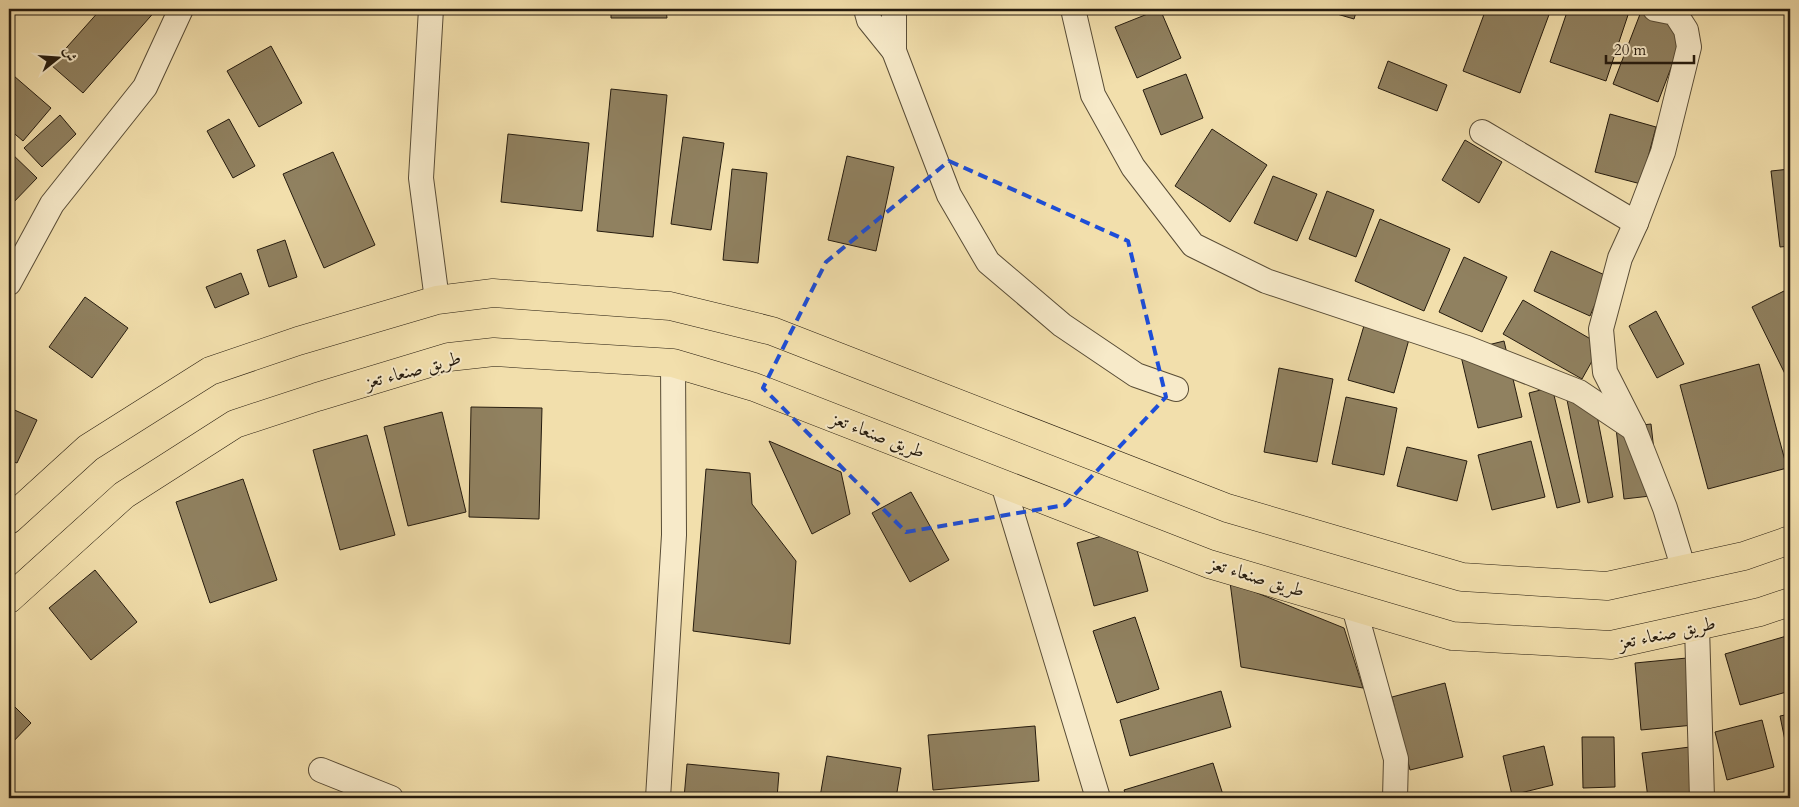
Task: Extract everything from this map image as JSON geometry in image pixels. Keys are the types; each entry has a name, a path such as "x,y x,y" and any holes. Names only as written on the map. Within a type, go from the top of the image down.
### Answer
{"highway":[{"path":"9,520 88,448 210,371 298,341 437,300 492,293 670,306 772,331 1227,508 1462,578 1606,586 1744,556 1790,540"},
{"name":"طريق صنعاء تعز","path":"9,599 124,496 235,424 316,397 449,357 494,352 673,363 754,387 1209,564 1452,636 1611,645 1760,612 1790,602"}],"street":[{"path":"9,283 52,204 145,87 181,9"},
{"path":"431,9 421,178 437,300"},
{"path":"866,9 869,20 894,51 949,195 988,262 1070,330 1136,375 1176,389"},
{"path":"894,9 894,51"},
{"path":"1073,9 1093,95 1133,167 1193,245 1266,281 1467,348 1579,392 1634,429"},
{"path":"1655,9 1675,12 1686,30 1689,48 1663,152 1636,223 1620,258 1601,329 1605,372 1634,429 1665,508 1684,570"},
{"path":"1482,132 1636,223"},
{"path":"658,798 674,535 673,363"},
{"path":"1003,484 1098,798"},
{"path":"1354,606 1396,759 1395,798"},
{"path":"1697,627 1702,798"},
{"path":"321,770 391,798"}],"highlighted area":[{"path":"949,161 1128,241 1166,397 1065,505 906,532 763,388 826,262"}],"building":[{"path":"101,9 157,9 83,93 51,65"},
{"path":"495,9 515,9 514,14"},
{"path":"611,9 666,9 667,18 611,18"},
{"path":"1160,9 1181,58 1137,78 1115,27"},
{"path":"1320,9 1357,9 1354,19"},
{"path":"1486,9 1541,9 1550,12 1520,93 1463,71"},
{"path":"1568,9 1630,9 1606,81 1550,62"},
{"path":"1642,9 1653,9 1688,23 1658,102 1613,84"},
{"path":"1790,23 1790,44 1785,43"},
{"path":"271,46 302,103 259,127 227,71"},
{"path":"1388,61 1447,85 1437,111 1378,88"},
{"path":"1186,74 1203,118 1161,135 1143,90"},
{"path":"14,76 51,108 23,141 9,129 9,82"},
{"path":"611,89 667,95 653,237 597,231"},
{"path":"1610,114 1656,127 1641,184 1595,172"},
{"path":"60,115 76,134 42,167 24,148"},
{"path":"229,119 255,166 233,178 207,131"},
{"path":"1212,129 1267,165 1230,222 1175,186"},
{"path":"508,134 589,143 582,211 501,202"},
{"path":"683,137 724,143 711,230 671,224"},
{"path":"1465,140 1502,162 1479,203 1442,180"},
{"path":"9,151 37,178 9,207"},
{"path":"333,152 375,245 324,268 283,174"},
{"path":"847,156 894,167 876,251 828,240"},
{"path":"732,169 767,173 758,263 723,260"},
{"path":"1790,169 1790,246 1780,247 1771,171"},
{"path":"1273,176 1317,194 1297,241 1254,223"},
{"path":"1327,191 1374,210 1356,257 1309,239"},
{"path":"1380,219 1450,249 1424,311 1355,281"},
{"path":"285,240 297,277 269,287 257,250"},
{"path":"1551,251 1607,276 1590,316 1534,291"},
{"path":"1464,257 1507,277 1482,332 1439,312"},
{"path":"241,273 249,294 215,308 206,287"},
{"path":"1790,288 1790,384 1752,307"},
{"path":"85,297 128,328 92,378 49,347"},
{"path":"1523,300 1601,345 1582,379 1503,334"},
{"path":"1656,311 1684,364 1657,378 1629,326"},
{"path":"1368,312 1413,325 1394,393 1348,380"},
{"path":"1504,341 1522,417 1478,428 1460,352"},
{"path":"1759,364 1787,468 1708,489 1680,385"},
{"path":"1279,368 1333,379 1317,462 1264,452"},
{"path":"1552,387 1580,502 1557,508 1529,393"},
{"path":"1593,395 1613,497 1588,503 1567,400"},
{"path":"1346,397 1397,408 1384,475 1332,464"},
{"path":"471,407 542,408 539,519 469,517"},
{"path":"10,408 37,420 17,463 9,460"},
{"path":"442,412 466,512 408,526 384,427"},
{"path":"1651,424 1659,495 1624,499 1616,428"},
{"path":"367,435 395,535 340,550 313,450"},
{"path":"769,441 841,472 850,514 812,534"},
{"path":"1531,441 1545,497 1492,510 1478,455"},
{"path":"1407,447 1467,461 1457,501 1397,486"},
{"path":"706,469 750,473 752,504 796,561 790,644 693,631"},
{"path":"243,479 277,580 210,603 176,502"},
{"path":"911,492 949,560 910,582 872,513"},
{"path":"1131,528 1148,591 1094,606 1077,543"},
{"path":"95,570 137,622 91,660 49,608"},
{"path":"1230,582 1344,628 1363,688 1241,667"},
{"path":"1135,617 1159,689 1117,703 1093,631"},
{"path":"1790,635 1790,691 1740,705 1725,654"},
{"path":"1687,658 1694,725 1641,730 1635,663"},
{"path":"1445,683 1463,757 1410,770 1392,697"},
{"path":"1221,691 1231,727 1130,756 1120,720"},
{"path":"9,701 31,723 9,746"},
{"path":"1790,714 1790,760 1789,760 1780,716"},
{"path":"1762,720 1774,767 1727,780 1715,732"},
{"path":"1035,726 1039,781 933,790 928,735"},
{"path":"1582,737 1614,737 1615,787 1583,788"},
{"path":"1544,746 1553,785 1512,795 1503,756"},
{"path":"1690,747 1696,798 1648,798 1642,753"},
{"path":"827,756 901,768 896,798 820,797"},
{"path":"1213,763 1224,798 1127,798 1124,790"},
{"path":"687,764 779,773 777,798 684,798"},
{"path":"1790,792 1790,798 1749,798"},
{"path":"1538,797 1623,798 1538,798"}]}
